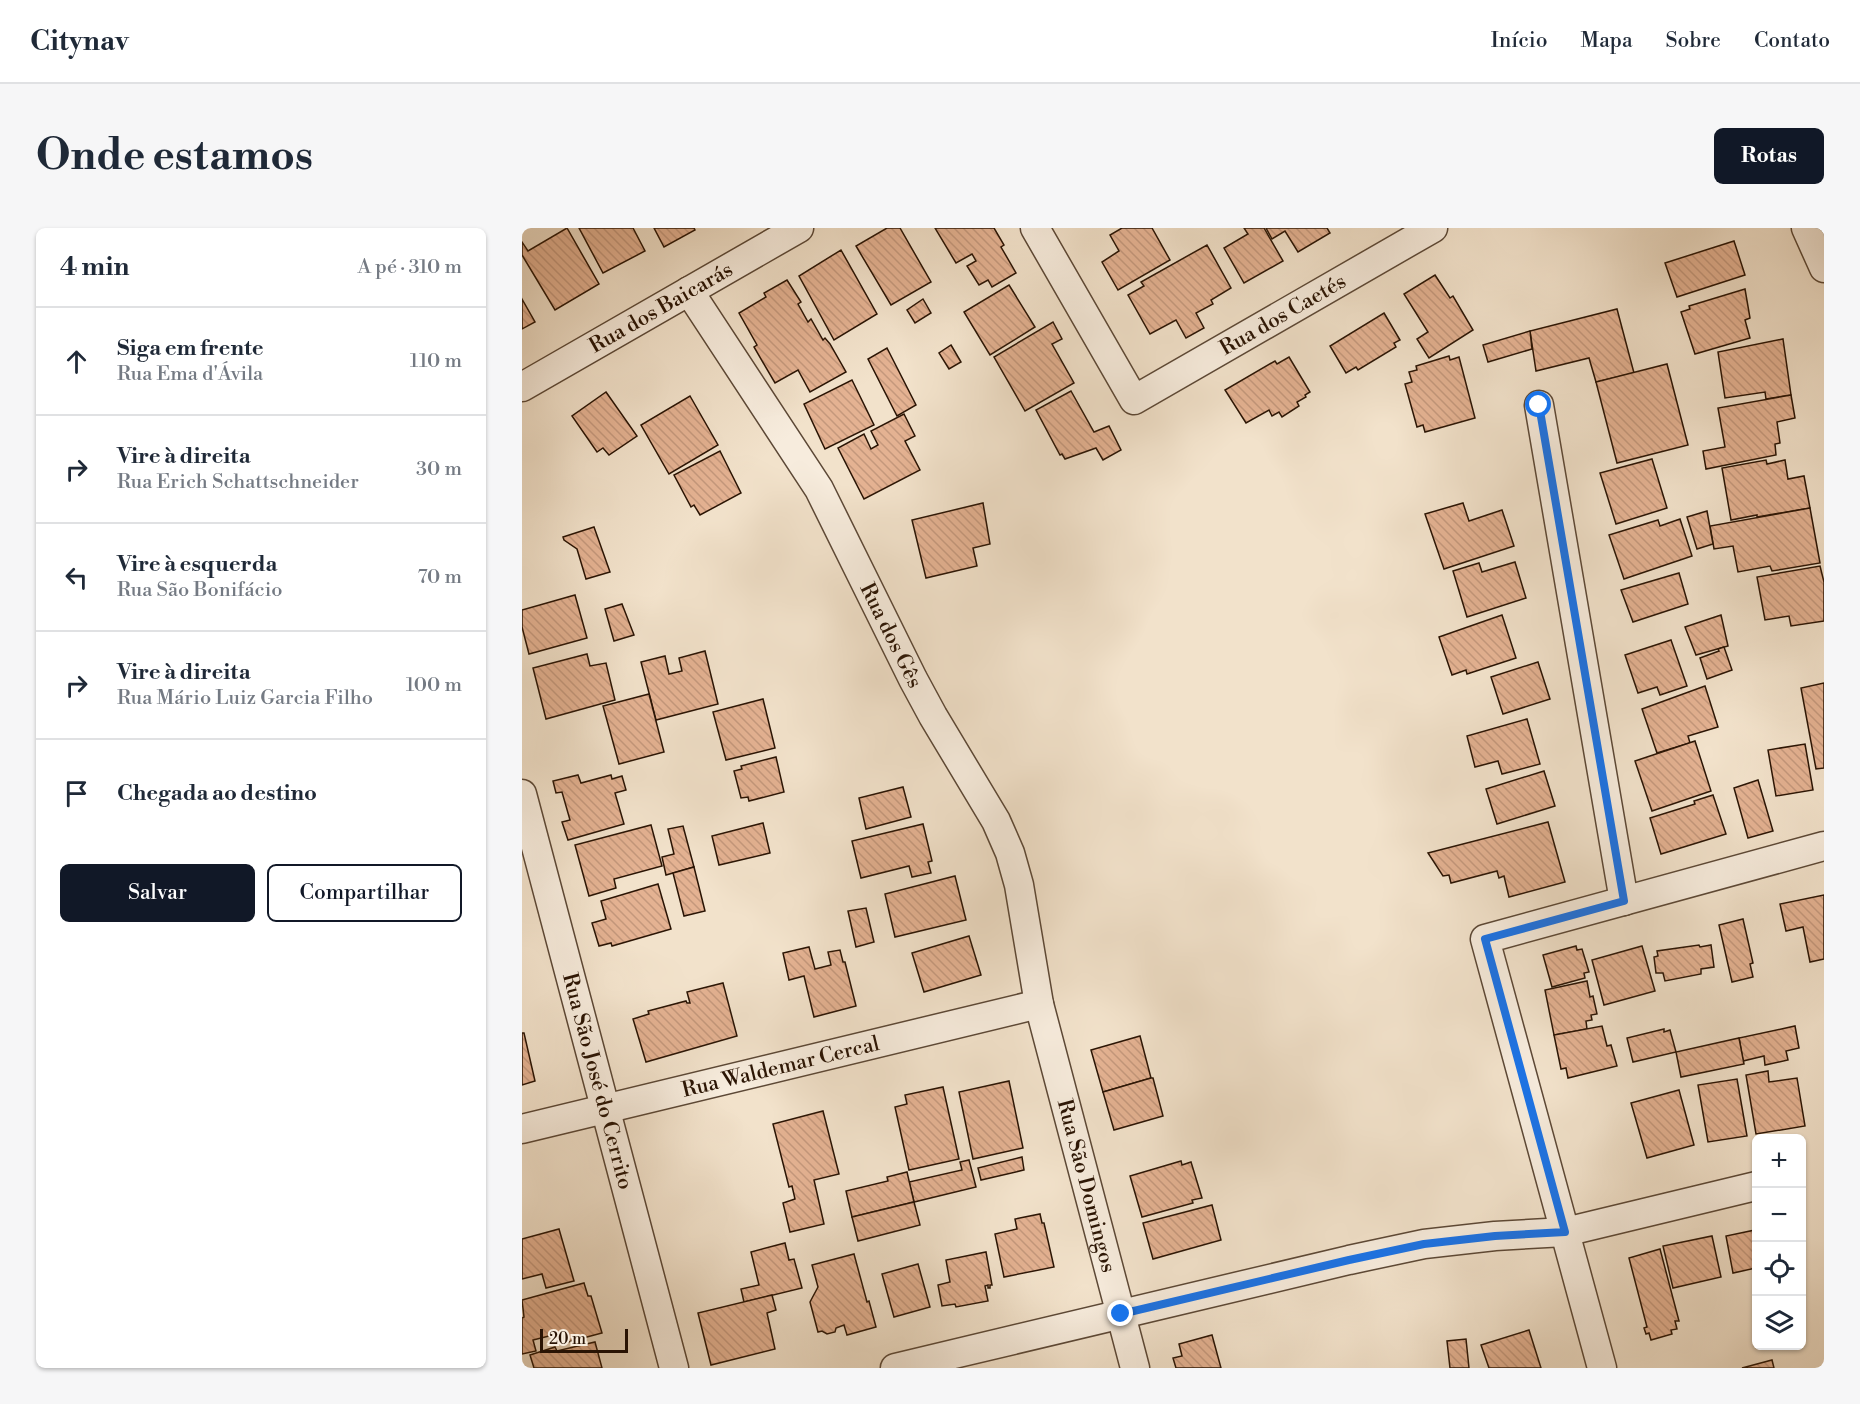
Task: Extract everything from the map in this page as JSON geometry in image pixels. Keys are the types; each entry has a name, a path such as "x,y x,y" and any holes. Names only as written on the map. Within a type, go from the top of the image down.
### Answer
{"street":[{"name":"Rua dos Baicarás","path":"522,387 799,228"},
{"name":"Rua dos Caetés","path":"1035,228 1134,400 1433,228"},
{"path":"1806,228 1824,268"},
{"name":"Rua dos Gês","path":"689,291 819,489 923,698 996,821 1010,853 1019,885 1040,1004"},
{"path":"1539,405 1624,901"},
{"name":"Rua São José do Cerrito","path":"524,809 674,1368"},
{"path":"1602,1368 1485,939 1824,846"},
{"name":"Rua Waldemar Cercal","path":"522,1129 1040,1004"},
{"name":"Rua São Domingos","path":"1040,1004 1136,1368"},
{"path":"895,1368 1424,1244 1495,1236 1565,1232 1752,1187"}],"building":[{"path":"567,228 599,284 555,310 522,255 522,242 528,251"},
{"path":"579,228 633,228 645,251 603,273"},
{"path":"654,228 694,228 695,230 664,247"},
{"path":"887,228 900,228 931,282 891,305 856,246"},
{"path":"935,228 994,228 1004,245 1001,247 1016,273 992,287 988,280 979,285 967,266 976,261 972,254 956,263"},
{"path":"1122,228 1152,228 1170,260 1118,290 1102,262 1119,251 1110,235"},
{"path":"1244,228 1264,228 1283,261 1244,283 1224,248 1248,234"},
{"path":"1266,228 1327,228 1330,233 1298,252 1285,231 1272,239"},
{"path":"1734,241 1745,275 1677,297 1665,263"},
{"path":"1207,245 1231,288 1211,300 1213,304 1196,313 1204,328 1186,338 1176,320 1150,334 1128,295 1144,286 1141,282"},
{"path":"841,250 877,314 834,340 799,276"},
{"path":"1435,275 1450,298 1453,296 1473,330 1429,358 1417,339 1428,332 1404,294"},
{"path":"787,280 801,302 798,304 808,322 811,319 823,340 825,338 830,344 846,372 810,392 798,370 775,383 754,347 757,345 739,313 766,297 764,293"},
{"path":"1009,285 1035,327 990,355 964,312"},
{"path":"1745,289 1750,318 1745,320 1750,338 1695,354 1681,312 1690,309 1689,306"},
{"path":"522,299 535,322 522,329"},
{"path":"923,299 931,313 915,323 907,310"},
{"path":"1617,309 1634,373 1596,382 1589,358 1536,371 1530,331"},
{"path":"1384,313 1400,340 1394,343 1396,347 1358,370 1356,367 1346,373 1330,346"},
{"path":"1053,322 1062,339 1052,344 1074,383 1025,411 994,357"},
{"path":"1530,331 1532,349 1488,362 1483,345"},
{"path":"1783,339 1791,395 1766,399 1765,392 1725,398 1718,352"},
{"path":"951,345 961,362 949,369 939,353"},
{"path":"887,348 916,405 897,416 868,359"},
{"path":"1449,356 1450,360 1459,357 1475,418 1425,432 1423,425 1417,427 1405,384 1412,382 1409,372 1417,370 1416,366"},
{"path":"1289,357 1310,392 1297,402 1299,406 1282,417 1279,412 1272,416 1269,410 1246,423 1225,390 1275,361 1277,364"},
{"path":"1667,364 1688,445 1617,463 1596,382"},
{"path":"852,380 874,425 825,449 804,404"},
{"path":"1071,391 1094,432 1109,426 1121,450 1103,460 1096,448 1065,459 1062,454 1060,455 1036,410"},
{"path":"606,392 637,436 609,455 603,448 597,452 572,416"},
{"path":"1791,395 1795,418 1777,422 1780,443 1775,444 1776,455 1706,469 1703,451 1725,447 1718,408"},
{"path":"690,396 718,445 669,474 641,425"},
{"path":"904,414 915,436 905,441 920,470 864,499 838,448 864,434 871,449 878,445 871,431"},
{"path":"720,451 741,493 700,515 694,505 691,507 674,475"},
{"path":"1652,459 1667,508 1616,524 1600,473"},
{"path":"1766,460 1767,464 1785,460 1788,479 1804,476 1810,508 1731,520 1722,468"},
{"path":"983,503 990,544 973,548 977,566 926,578 912,520"},
{"path":"1463,503 1469,521 1502,510 1514,546 1444,569 1425,514"},
{"path":"1810,508 1820,563 1772,571 1770,566 1738,572 1733,546 1714,549 1710,526"},
{"path":"1707,511 1713,544 1697,549 1687,517"},
{"path":"1680,519 1692,556 1624,579 1609,535 1658,520 1660,526"},
{"path":"594,527 610,572 586,579 577,549 563,537"},
{"path":"1515,562 1526,598 1467,617 1453,571 1479,563 1482,572"},
{"path":"1820,566 1824,582 1824,621 1791,626 1789,616 1765,620 1757,577"},
{"path":"1679,573 1688,604 1633,622 1621,590"},
{"path":"575,595 587,638 529,654 522,627 522,610"},
{"path":"622,604 634,635 614,641 605,609"},
{"path":"1502,615 1516,658 1467,674 1466,670 1452,675 1439,637"},
{"path":"1721,615 1728,646 1696,655 1685,627"},
{"path":"1671,640 1687,686 1660,695 1657,687 1638,693 1625,655"},
{"path":"1724,647 1732,670 1707,679 1700,658"},
{"path":"705,651 718,704 656,720 641,662 665,656 669,674 682,671 679,658"},
{"path":"587,654 590,666 606,663 615,700 546,719 533,668"},
{"path":"1538,662 1550,699 1503,714 1491,677"},
{"path":"1824,683 1824,768 1816,769 1801,688"},
{"path":"1705,686 1718,727 1688,736 1690,743 1657,753 1642,709"},
{"path":"649,694 664,752 619,764 603,706"},
{"path":"763,699 775,748 726,760 713,712"},
{"path":"1527,719 1540,764 1502,774 1498,761 1475,767 1467,736"},
{"path":"1695,741 1711,791 1652,811 1635,761"},
{"path":"1805,744 1813,790 1776,796 1768,750"},
{"path":"776,757 784,792 749,801 748,797 741,798 734,771 742,769 741,766"},
{"path":"1544,771 1555,806 1497,824 1486,789"},
{"path":"578,775 581,783 611,775 612,779 622,776 626,790 615,793 624,824 568,840 562,822 570,820 562,792 556,793 553,781"},
{"path":"1758,780 1773,831 1748,838 1734,788"},
{"path":"903,787 911,817 866,829 859,798"},
{"path":"1713,795 1726,834 1661,854 1650,818 1695,804 1694,801"},
{"path":"1548,822 1565,882 1509,897 1504,876 1499,878 1497,871 1451,883 1449,875 1443,876 1428,853"},
{"path":"763,823 770,853 719,865 712,836"},
{"path":"923,824 932,861 928,862 931,873 912,877 909,866 861,878 852,841"},
{"path":"651,825 662,866 614,879 616,888 589,896 575,845"},
{"path":"683,826 694,867 666,875 662,857 674,854 668,829"},
{"path":"694,867 705,911 684,916 673,873"},
{"path":"955,876 966,920 895,937 885,894"},
{"path":"658,884 671,929 612,946 611,943 599,946 592,923 606,919 601,901"},
{"path":"1824,895 1824,959 1810,962 1803,927 1786,931 1780,904"},
{"path":"866,908 874,942 856,947 848,911"},
{"path":"1743,919 1753,963 1750,964 1753,977 1732,982 1719,925"},
{"path":"969,936 981,975 924,992 912,953"},
{"path":"1699,945 1700,947 1711,945 1714,967 1701,969 1701,974 1665,981 1663,973 1656,973 1654,957 1658,956 1657,951"},
{"path":"1576,946 1577,950 1582,949 1589,972 1584,973 1585,978 1552,987 1543,955"},
{"path":"1642,946 1655,991 1604,1005 1592,960"},
{"path":"809,947 815,969 831,965 828,952 840,950 856,1006 814,1017 804,976 789,980 783,953"},
{"path":"1587,981 1597,1014 1591,1015 1592,1020 1586,1021 1587,1029 1554,1035 1545,990"},
{"path":"723,983 737,1036 646,1062 633,1019 649,1014 648,1011 686,1001 690,1003 687,992"},
{"path":"1602,1026 1607,1046 1611,1045 1617,1066 1568,1078 1566,1068 1561,1069 1554,1035"},
{"path":"1795,1026 1799,1048 1786,1051 1788,1060 1765,1065 1764,1056 1743,1061 1739,1038"},
{"path":"1664,1029 1664,1032 1670,1030 1676,1052 1633,1062 1627,1038"},
{"path":"522,1033 524,1033 535,1081 522,1085"},
{"path":"1140,1036 1151,1078 1103,1092 1091,1050"},
{"path":"1739,1038 1744,1064 1681,1077 1676,1052"},
{"path":"1768,1071 1769,1082 1797,1078 1805,1126 1756,1134 1746,1075"},
{"path":"1153,1078 1163,1116 1114,1130 1103,1092"},
{"path":"1737,1079 1747,1136 1708,1142 1698,1085"},
{"path":"1009,1081 1023,1148 973,1159 959,1092"},
{"path":"943,1087 959,1159 909,1170 895,1107 907,1104 905,1095"},
{"path":"1679,1090 1694,1145 1647,1158 1631,1103"},
{"path":"823,1111 839,1174 814,1180 824,1224 790,1232 783,1203 795,1199 792,1186 789,1187 773,1124"},
{"path":"1022,1157 1024,1170 981,1180 978,1168"},
{"path":"969,1160 976,1187 914,1202 909,1182 962,1170 960,1162"},
{"path":"1181,1161 1182,1165 1191,1162 1202,1198 1192,1200 1193,1203 1142,1217 1130,1176"},
{"path":"907,1172 914,1202 852,1217 846,1191 888,1181 887,1177"},
{"path":"914,1202 920,1225 858,1241 852,1217"},
{"path":"1212,1205 1221,1240 1153,1259 1143,1223"},
{"path":"1040,1214 1054,1267 1004,1277 995,1234 1017,1229 1015,1219"},
{"path":"559,1229 574,1281 546,1288 542,1274 522,1279 522,1239"},
{"path":"1752,1231 1752,1269 1733,1273 1726,1236"},
{"path":"1712,1236 1721,1277 1673,1288 1663,1246"},
{"path":"785,1243 789,1260 794,1259 802,1288 744,1302 741,1289 759,1285 751,1252"},
{"path":"1660,1249 1679,1321 1675,1321 1677,1329 1671,1330 1672,1334 1651,1340 1644,1328 1647,1327 1629,1258"},
{"path":"986,1252 992,1285 990,1288 988,1285 985,1286 988,1301 956,1307 955,1304 942,1306 938,1285 950,1282 946,1260"},
{"path":"854,1254 876,1327 847,1335 844,1325 836,1328 835,1332 827,1334 822,1331 818,1332 810,1302 818,1287 812,1265"},
{"path":"918,1264 930,1307 894,1317 882,1274"},
{"path":"584,1283 588,1296 591,1296 602,1333 568,1342 565,1332 533,1340 536,1351 522,1354 522,1318 524,1317 522,1300"},
{"path":"772,1295 776,1310 767,1313 775,1349 711,1365 698,1313"},
{"path":"1529,1330 1541,1368 1489,1368 1481,1345"},
{"path":"1212,1335 1221,1368 1176,1368 1173,1358 1182,1356 1179,1344"},
{"path":"1466,1339 1469,1368 1450,1368 1447,1341"},
{"path":"595,1342 602,1368 534,1368 530,1355 555,1347 557,1351"},
{"path":"1772,1360 1774,1368 1742,1368"}],"route":[{"path":"1121,1314 1424,1244 1495,1236 1565,1232 1485,939 1624,901 1539,405"}]}
